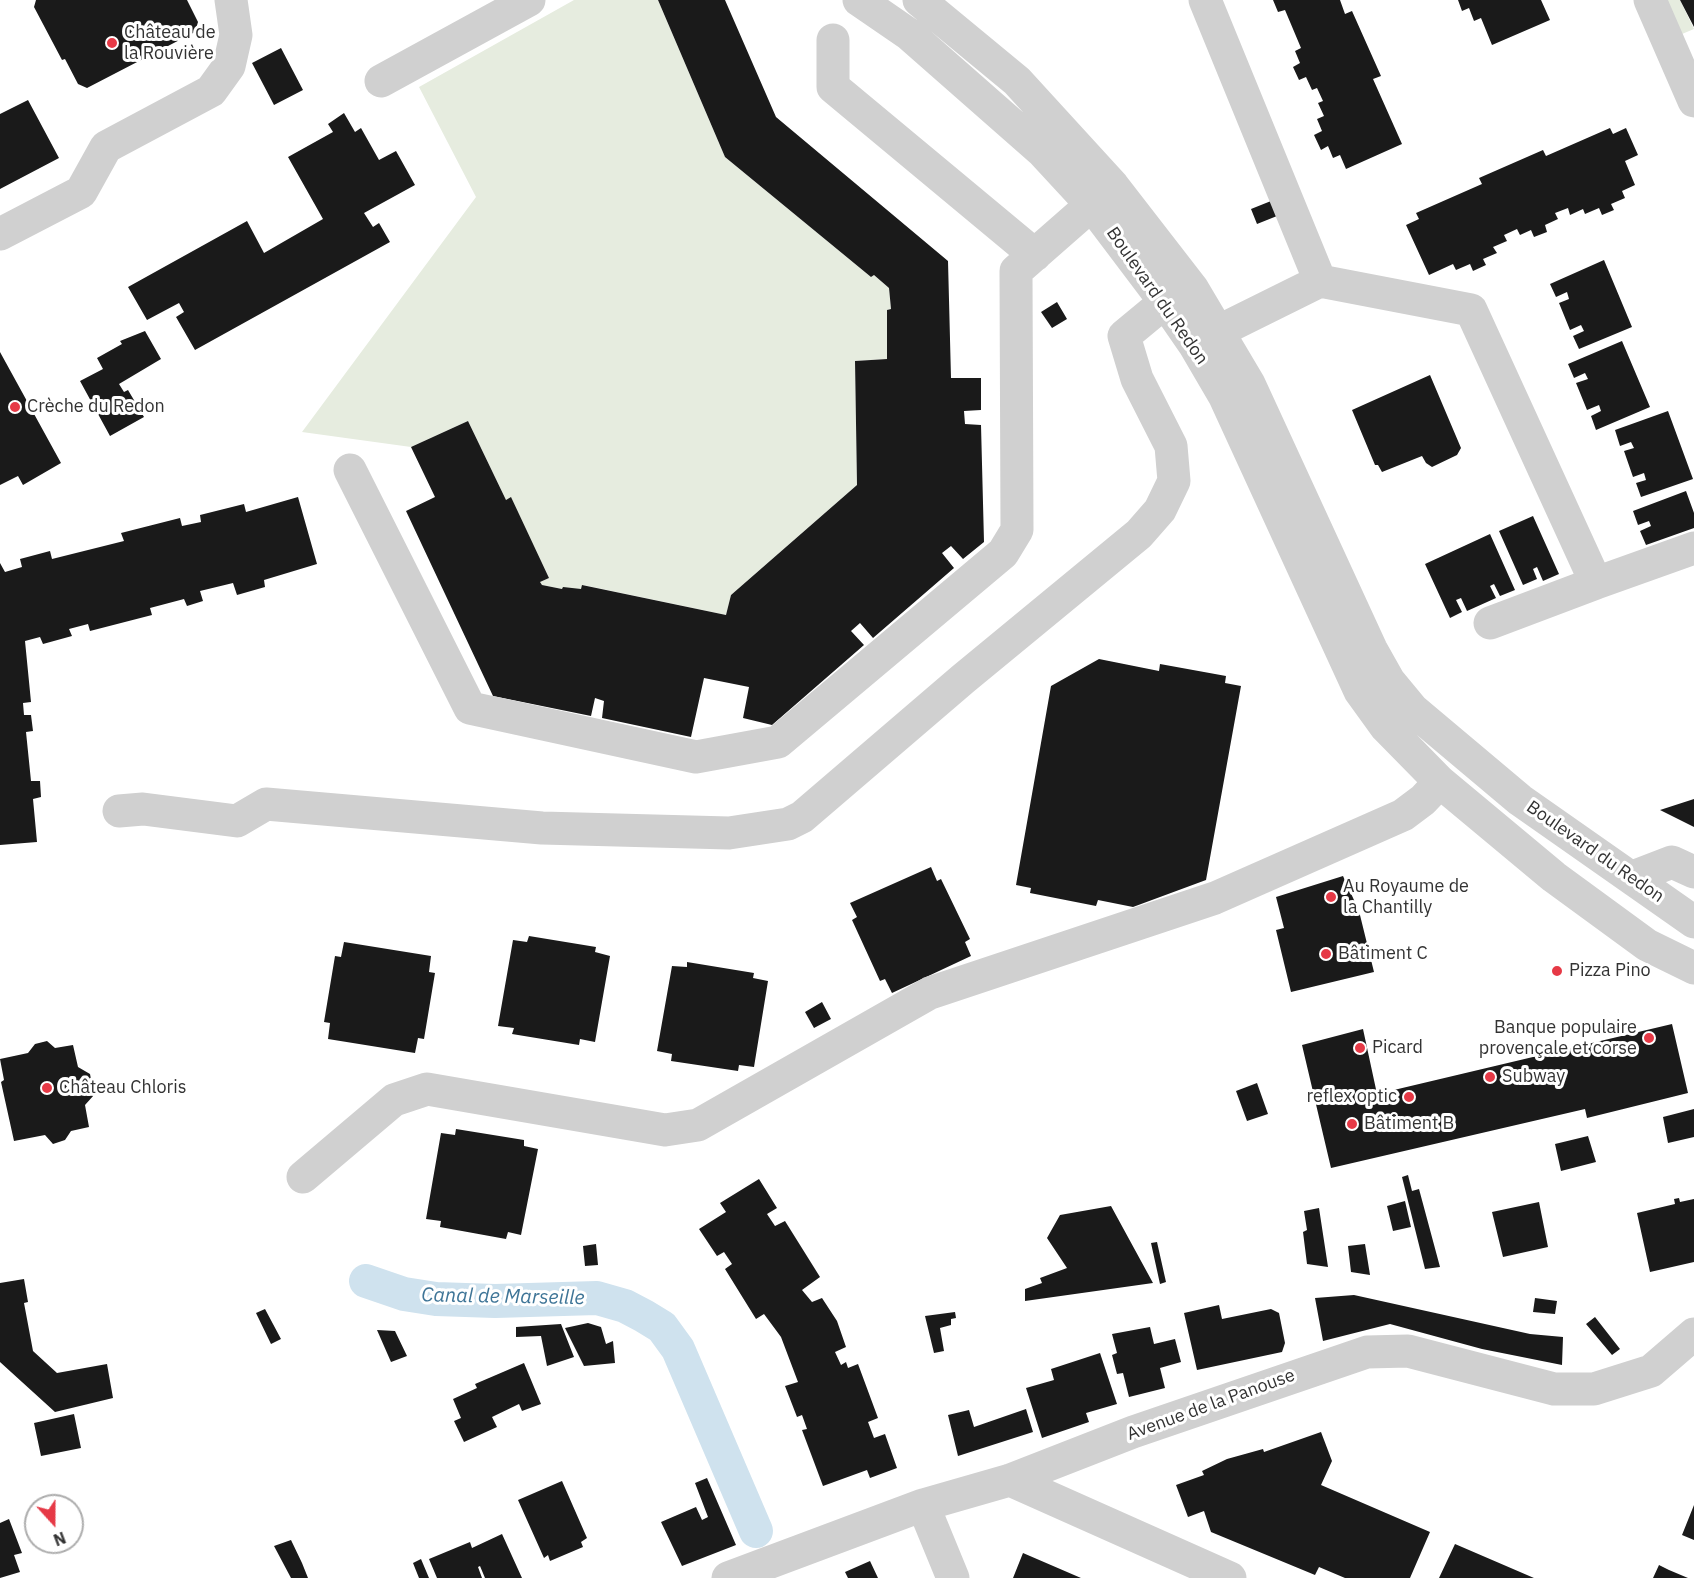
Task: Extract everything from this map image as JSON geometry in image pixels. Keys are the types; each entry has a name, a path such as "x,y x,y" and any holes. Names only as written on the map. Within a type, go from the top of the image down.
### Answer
{"street":[{"path":"0,234 81,192 106,147 211,91 229,66 236,35 231,0"},
{"path":"381,81 529,0"},
{"name":"Boulevard du Redon","path":"859,0 910,35 994,106 1042,151 1102,195"},
{"name":"Boulevard du Redon","path":"919,0 1017,81 1176,292 1206,337 1249,384 1362,631 1389,681 1413,710 1520,800 1633,877 1694,924"},
{"path":"1205,0 1320,281"},
{"path":"1650,0 1694,101"},
{"path":"833,40 833,87 1035,255"},
{"path":"350,470 470,708 696,757 778,742 1003,553 1017,530 1016,271 1102,195"},
{"path":"1206,337 1320,281 1471,310 1596,583"},
{"path":"119,812 143,809 237,821 266,804 542,828 729,833 788,824 802,817 963,679 1139,534 1160,510 1174,481 1172,446 1137,379 1124,336 1176,292"},
{"name":"Boulevard du Redon","path":"1206,337 1225,397 1360,692 1386,727 1440,782 1554,877 1647,945 1694,968"},
{"path":"1490,623 1694,548"},
{"path":"303,1177 394,1100 427,1089 665,1130 698,1125 930,993 1215,898 1403,815 1424,800 1440,782 1468,776 1498,780"},
{"path":"1633,877 1672,862 1694,872"},
{"name":"Boulevard du Redon","path":"1598,908 1624,905 1671,926 1694,924"},
{"name":"Avenue de la Panouse","path":"728,1578 923,1505 1010,1480 1133,1432 1366,1352 1408,1351 1554,1389 1594,1389 1651,1371 1694,1334"},
{"path":"1010,1480 1230,1578"},
{"path":"923,1505 953,1578"}],"shaded area":[{"path":"574,0 658,0 725,157 871,277 874,275 889,288 891,309 887,310 887,359 855,361 857,485 731,595 726,615 583,585 581,589 562,589 542,585 540,582 549,578 511,498 506,500 468,421 411,447 302,432 476,197 419,87"},
{"path":"1667,0 1680,0 1694,29 1682,34"}],"building":[{"name":"Château de la Rouvière","path":"36,0 187,0 198,22 195,32 87,88 78,84 65,59 62,60 34,7"},
{"path":"658,0 725,0 776,117 948,261 951,378 981,378 981,410 964,411 965,424 981,425 984,542 963,559 951,546 942,553 954,568 873,638 860,623 851,631 864,645 772,725 743,718 749,687 704,678 691,737 602,718 604,701 595,698 591,716 493,696 406,511 435,497 411,447 468,421 506,500 511,497 549,578 540,582 542,585 562,589 563,587 581,589 582,585 726,615 731,595 857,485 855,361 887,359 887,310 891,309 889,288 874,275 871,277 725,157"},
{"path":"1273,0 1340,0 1345,14 1352,11 1381,76 1373,79 1402,144 1346,169 1340,155 1333,158 1328,146 1321,150 1314,135 1322,131 1317,119 1324,116 1318,103 1323,101 1317,88 1312,90 1306,77 1299,80 1293,67 1300,63 1295,51 1301,48 1285,10 1278,12"},
{"path":"1458,0 1541,0 1550,20 1492,45 1481,18 1474,21 1469,8 1462,11"},
{"path":"1680,0 1694,0 1694,27"},
{"path":"281,48 303,90 274,105 252,63"},
{"path":"28,100 59,158 0,189 0,114"},
{"path":"344,113 355,132 361,128 379,160 396,151 415,185 364,213 373,227 379,223 390,242 195,350 176,317 184,312 179,303 147,320 128,287 247,221 264,253 323,219 288,157 333,132 328,124"},
{"path":"1610,128 1613,134 1626,128 1638,155 1625,161 1635,185 1622,191 1625,198 1611,204 1614,210 1602,215 1599,208 1585,214 1583,209 1570,215 1568,208 1555,213 1558,219 1545,225 1547,232 1534,237 1531,230 1520,235 1517,229 1504,235 1507,241 1493,247 1497,253 1483,259 1486,265 1473,271 1470,264 1456,270 1453,264 1429,275 1406,225 1419,219 1416,213 1482,184 1479,178 1543,150 1546,156"},
{"path":"1271,201 1277,216 1257,224 1251,209"},
{"path":"1604,260 1632,327 1579,349 1573,336 1584,331 1581,325 1570,330 1559,303 1569,299 1567,292 1556,297 1550,284"},
{"path":"1057,302 1067,319 1052,328 1041,312"},
{"path":"145,331 161,359 119,384 124,392 128,390 144,417 110,436 80,381 103,369 97,358 122,344 120,341"},
{"path":"1622,341 1650,407 1596,430 1591,416 1601,411 1599,405 1587,410 1576,383 1588,379 1585,373 1574,378 1568,364"},
{"name":"Crèche du Redon","path":"0,352 61,463 23,485 18,476 0,485"},
{"path":"1430,375 1461,448 1457,455 1432,467 1422,456 1382,472 1378,465 1375,465 1352,410"},
{"path":"1668,411 1693,479 1641,497 1636,483 1646,480 1644,473 1633,477 1624,451 1634,448 1631,442 1620,446 1615,430"},
{"path":"1686,491 1694,513 1694,528 1646,545 1640,531 1651,526 1649,521 1638,525 1633,511"},
{"path":"298,497 317,564 264,580 265,587 237,595 233,583 200,591 203,601 187,606 184,599 150,608 152,615 90,631 88,624 69,629 72,636 43,644 40,637 25,641 31,702 23,703 24,715 31,715 33,731 26,732 31,781 40,781 41,797 33,799 37,842 0,845 0,563 5,572 22,567 20,559 50,551 52,559 124,541 121,533 180,518 182,526 201,522 200,515 244,504 246,512"},
{"path":"1533,516 1559,574 1543,581 1537,567 1533,569 1537,579 1523,585 1499,531"},
{"path":"1490,534 1515,590 1500,596 1494,584 1490,586 1496,598 1467,611 1461,598 1456,600 1462,612 1450,618 1425,564"},
{"path":"1099,659 1159,671 1160,664 1226,676 1225,683 1241,686 1206,880 1133,907 1098,900 1096,906 1030,893 1031,888 1016,885 1051,686"},
{"path":"1694,799 1694,827 1660,810"},
{"path":"931,867 937,881 941,879 970,939 965,942 971,956 892,993 885,979 880,981 852,920 857,917 850,903"},
{"name":"Bâtiment C","path":"1343,876 1359,911 1374,972 1291,992 1276,930 1284,928 1276,897"},
{"path":"529,936 596,947 595,952 610,956 595,1042 580,1039 579,1045 512,1034 514,1028 498,1026 513,940 527,942"},
{"path":"344,942 431,956 429,972 435,973 424,1039 418,1038 415,1053 328,1039 330,1023 324,1022 335,956 341,957"},
{"path":"687,962 754,973 753,978 768,981 754,1067 739,1065 738,1071 671,1061 672,1054 657,1051 672,966 687,967"},
{"path":"822,1002 831,1019 814,1028 805,1012"},
{"path":"1672,1024 1688,1093 1587,1118 1585,1109 1331,1168 1302,1045 1363,1029 1377,1094"},
{"name":"Château Chloris","path":"47,1041 55,1048 73,1045 78,1067 90,1074 94,1095 85,1105 89,1127 71,1131 65,1140 53,1144 45,1135 14,1141 1,1082 4,1080 0,1059 28,1053 35,1044"},
{"path":"1257,1083 1268,1114 1247,1121 1236,1091"},
{"path":"1694,1109 1694,1137 1668,1143 1663,1117"},
{"path":"456,1129 524,1140 524,1146 538,1149 521,1235 508,1232 506,1239 440,1227 441,1221 426,1219 441,1133 455,1135"},
{"path":"1588,1136 1596,1162 1561,1171 1555,1144"},
{"path":"1408,1175 1412,1191 1419,1189 1440,1267 1425,1269 1402,1177"},
{"path":"759,1179 777,1208 767,1214 775,1226 785,1221 820,1277 802,1290 812,1302 822,1298 837,1321 846,1347 835,1352 841,1365 846,1362 848,1368 858,1364 878,1418 868,1422 874,1438 885,1434 897,1468 870,1478 867,1470 823,1486 802,1430 807,1429 802,1415 797,1417 785,1386 798,1382 781,1337 764,1314 756,1319 725,1269 732,1264 724,1252 717,1256 699,1229 726,1212 720,1203"},
{"path":"1679,1198 1680,1202 1694,1199 1694,1262 1650,1272 1637,1213 1675,1204 1674,1199"},
{"path":"1405,1201 1411,1227 1393,1231 1387,1206"},
{"path":"1539,1202 1548,1247 1503,1257 1492,1212"},
{"path":"1111,1206 1153,1283 1025,1301 1025,1289 1042,1283 1040,1278 1067,1268 1047,1238 1060,1215"},
{"path":"1319,1208 1328,1267 1307,1264 1303,1232 1307,1230 1304,1211"},
{"path":"1157,1242 1166,1282 1160,1284 1151,1243"},
{"path":"596,1244 598,1265 585,1266 583,1246"},
{"path":"1365,1244 1370,1275 1351,1272 1348,1246"},
{"path":"24,1279 28,1302 24,1303 33,1351 57,1373 107,1364 113,1398 55,1412 0,1362 0,1283"},
{"path":"1354,1295 1530,1334 1563,1337 1562,1365 1482,1349 1390,1324 1323,1341 1315,1298"},
{"path":"1535,1298 1557,1301 1555,1314 1533,1312"},
{"path":"1219,1305 1222,1319 1271,1309 1279,1313 1285,1343 1282,1352 1197,1370 1184,1313"},
{"path":"265,1309 281,1339 271,1344 256,1313"},
{"path":"955,1312 956,1318 951,1319 951,1325 940,1328 944,1351 934,1353 925,1316"},
{"path":"1595,1317 1620,1349 1612,1355 1586,1324"},
{"path":"588,1323 601,1327 606,1344 613,1341 615,1363 584,1366 565,1328"},
{"path":"561,1324 574,1357 547,1366 541,1336 516,1337 516,1327"},
{"path":"1150,1327 1154,1344 1175,1339 1181,1362 1160,1368 1165,1388 1129,1397 1123,1373 1117,1374 1112,1355 1117,1353 1112,1334"},
{"path":"377,1330 395,1331 407,1356 391,1362"},
{"path":"1100,1353 1117,1404 1086,1413 1089,1422 1042,1438 1026,1388 1054,1380 1051,1369"},
{"path":"524,1363 541,1404 522,1411 519,1404 492,1417 497,1427 464,1442 454,1421 461,1418 453,1399 477,1388 475,1384"},
{"path":"1026,1409 1033,1432 958,1456 948,1415 969,1410 974,1427"},
{"path":"74,1414 81,1448 41,1456 34,1423"},
{"path":"1321,1432 1332,1461 1321,1485 1430,1532 1410,1578 1345,1578 1319,1567 1315,1575 1211,1532 1204,1511 1188,1517 1176,1485 1204,1475 1202,1471 1227,1459 1263,1449 1264,1452"},
{"path":"707,1478 736,1545 682,1566 661,1522 696,1507 702,1520 708,1517 695,1483"},
{"path":"562,1481 587,1538 581,1542 583,1547 550,1561 548,1555 544,1558 518,1500"},
{"path":"1694,1505 1694,1540 1682,1535"},
{"path":"9,1519 22,1553 14,1555 20,1572 0,1578 0,1523"},
{"path":"502,1534 522,1578 485,1578 480,1566 478,1567 482,1578 437,1578 429,1559 470,1542 472,1548"},
{"path":"291,1540 308,1578 291,1578 274,1546"},
{"path":"1455,1544 1534,1578 1439,1578"},
{"path":"1023,1553 1081,1578 1013,1578"},
{"path":"421,1559 429,1578 419,1578 413,1563"},
{"path":"870,1561 878,1578 848,1578 845,1572"},
{"path":"1659,1565 1669,1570 1688,1578 1653,1578"}],"waterway":[{"name":"Canal de Marseille","path":"366,1281 404,1294 436,1299 495,1301 597,1298 625,1306 662,1327 678,1349 756,1531"}],"place":[{"name":"Château de la Rouvière","path":"112,43"},
{"name":"Crèche du Redon","path":"15,407"},
{"name":"Au Royaume de la Chantilly","path":"1331,897"},
{"name":"Bâtiment C","path":"1326,954"},
{"name":"Pizza Pino","path":"1557,971"},
{"name":"Banque populaire provençale et corse","path":"1649,1038"},
{"name":"Picard","path":"1360,1048"},
{"name":"Subway","path":"1490,1077"},
{"name":"Château Chloris","path":"47,1088"},
{"name":"reflex optic","path":"1409,1097"},
{"name":"Bâtiment B","path":"1352,1124"}]}
